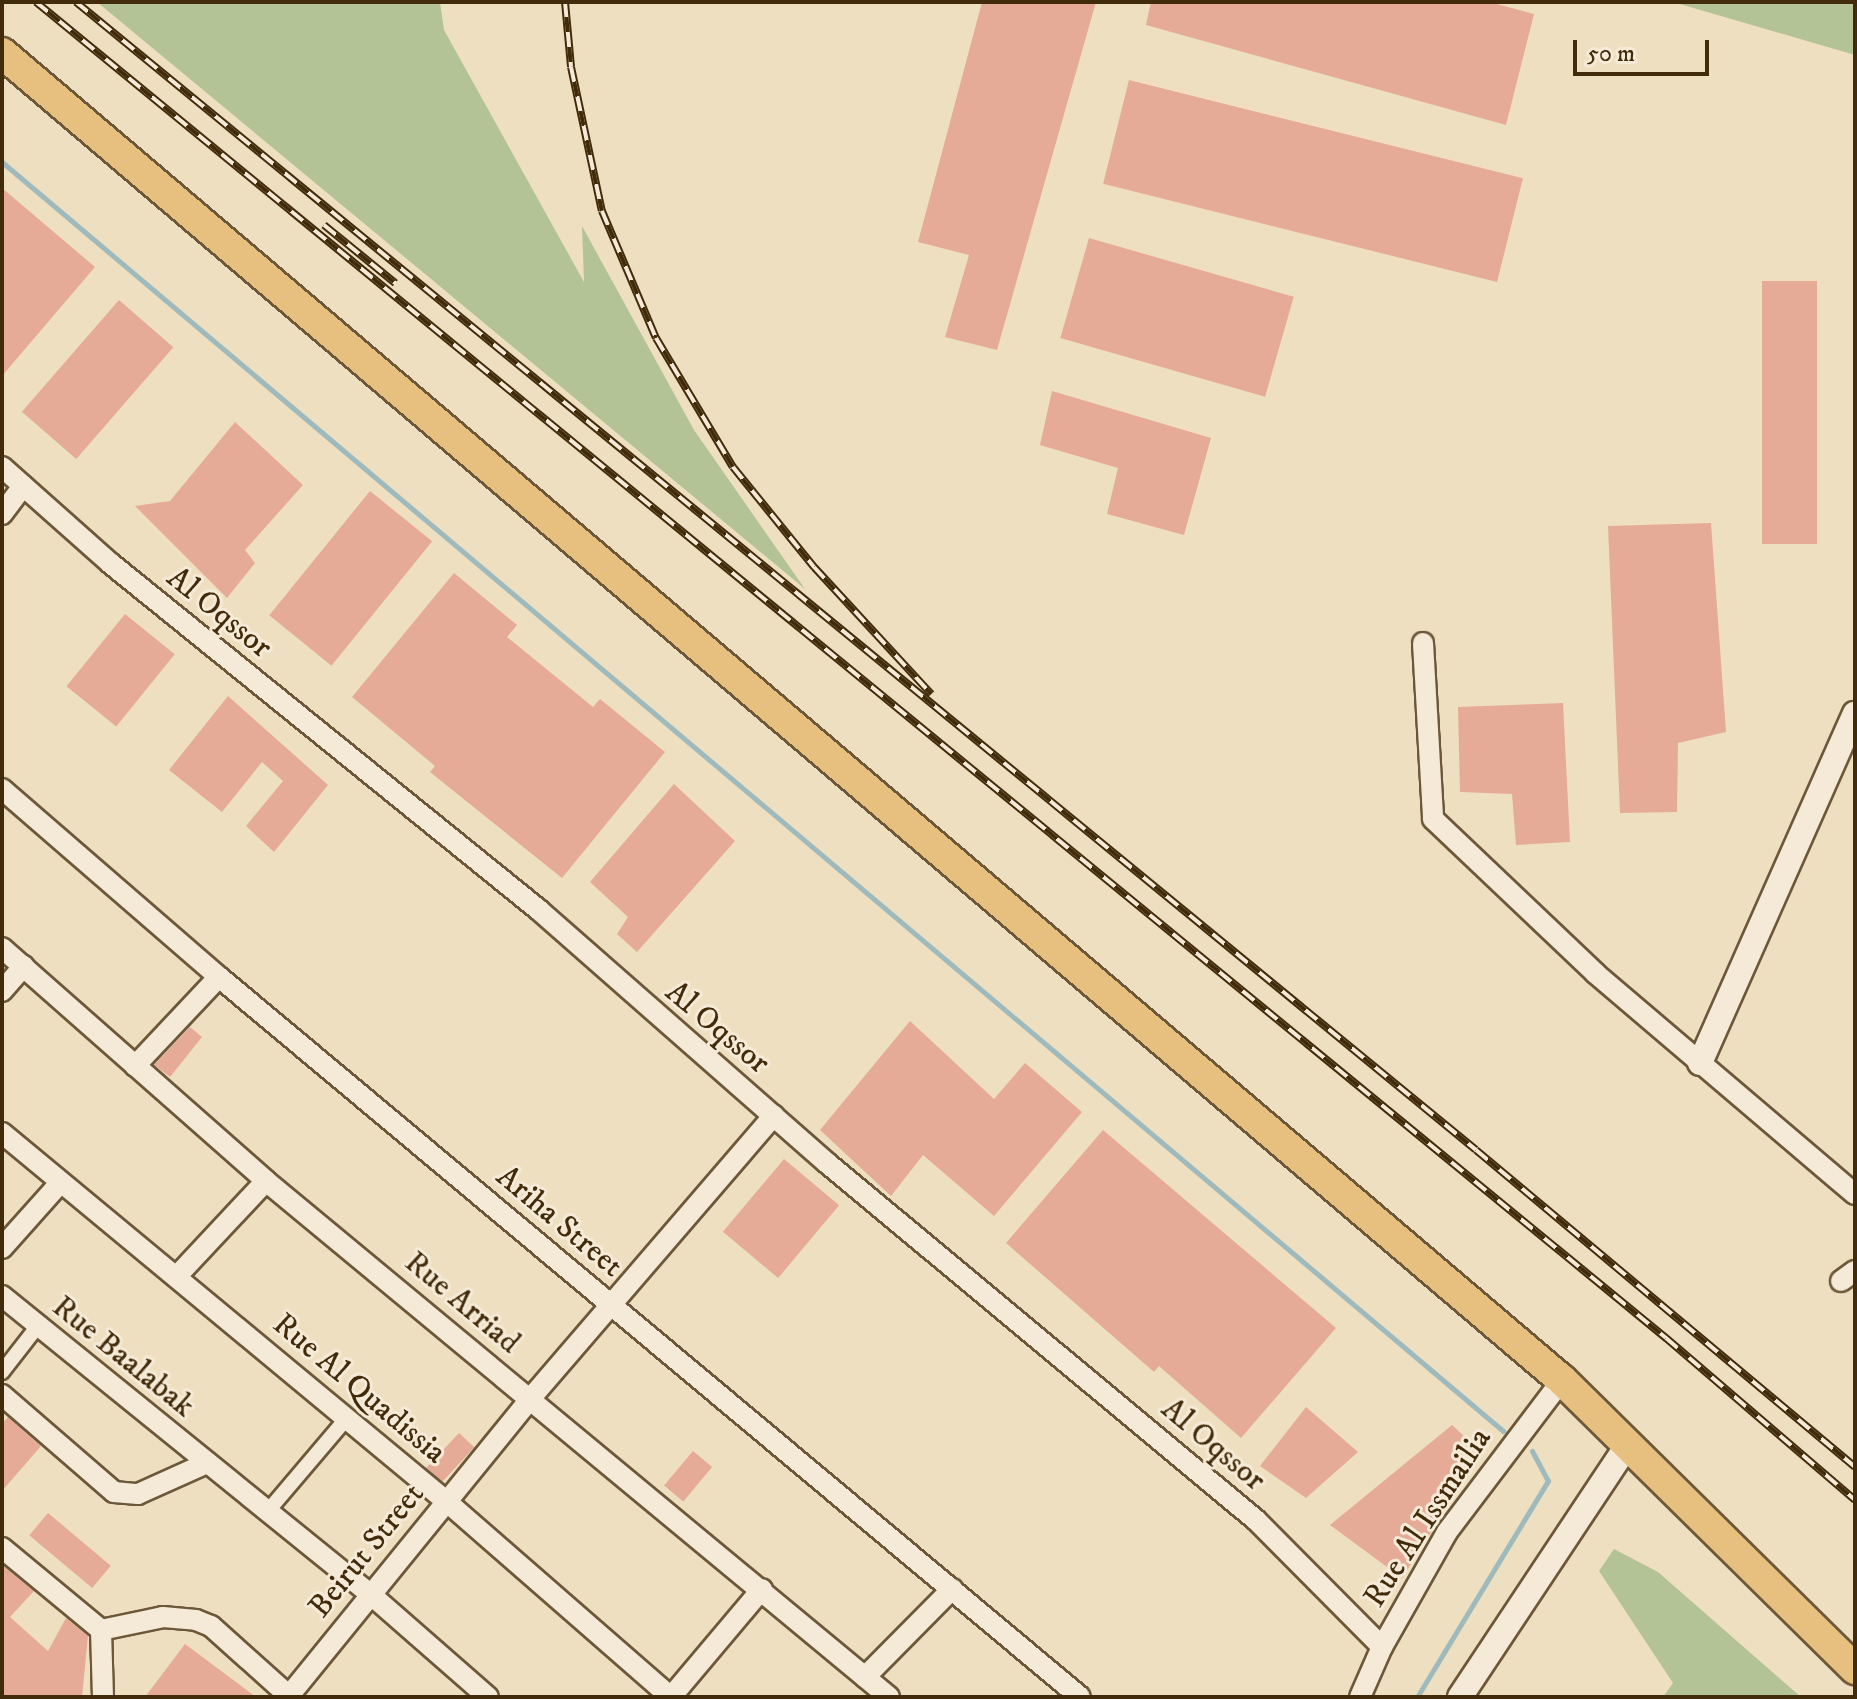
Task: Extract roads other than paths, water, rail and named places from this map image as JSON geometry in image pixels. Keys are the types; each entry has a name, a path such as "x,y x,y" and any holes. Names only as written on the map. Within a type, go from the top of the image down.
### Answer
{"main road":[{"path":"2,53 1562,1380 1855,1669"}],"street":[{"name":"Al Oqssor","path":"2,467 200,638 528,901 774,1115 1256,1520 1382,1647"},
{"path":"2,514 23,486"},
{"path":"1423,643 1433,819 1700,1063 1855,1194"},
{"path":"1700,1063 1855,714"},
{"name":"Ariha Street","path":"2,789 219,977 1080,1697"},
{"name":"Rue Arriad","path":"2,948 266,1181 889,1697"},
{"path":"2,991 24,966"},
{"path":"135,1066 219,977"},
{"name":"Beirut Street","path":"289,1697 369,1593 530,1399 774,1115"},
{"name":"Rue Al Quadissia","path":"2,1133 446,1501 671,1697"},
{"path":"177,1276 266,1181"},
{"path":"2,1248 60,1183"},
{"name":"Rue Baalabak","path":"2,1296 369,1593 488,1697"},
{"path":"2,1372 37,1327"},
{"name":"Rue Al Issmailia","path":"1360,1697 1382,1647 1473,1493 1562,1380"},
{"name":"Rue Baalabak","path":"3,1397 114,1492 138,1494 207,1463"},
{"path":"268,1511 347,1418"},
{"path":"1460,1697 1628,1444"},
{"path":"2,1548 101,1630 103,1697"},
{"path":"671,1697 762,1589"},
{"path":"865,1677 952,1589"},
{"path":"101,1630 163,1617 211,1626 289,1697"}],"waterway":[{"path":"2,162 1503,1431"},
{"path":"1417,1697 1548,1481 1532,1451"}],"railway":[{"path":"36,2 1666,1338 1855,1500"},
{"path":"76,2 1476,1150 1855,1467"},
{"path":"565,2 571,67 602,211 656,338 733,467 814,567 931,694"},
{"path":"324,225 395,283"}]}
